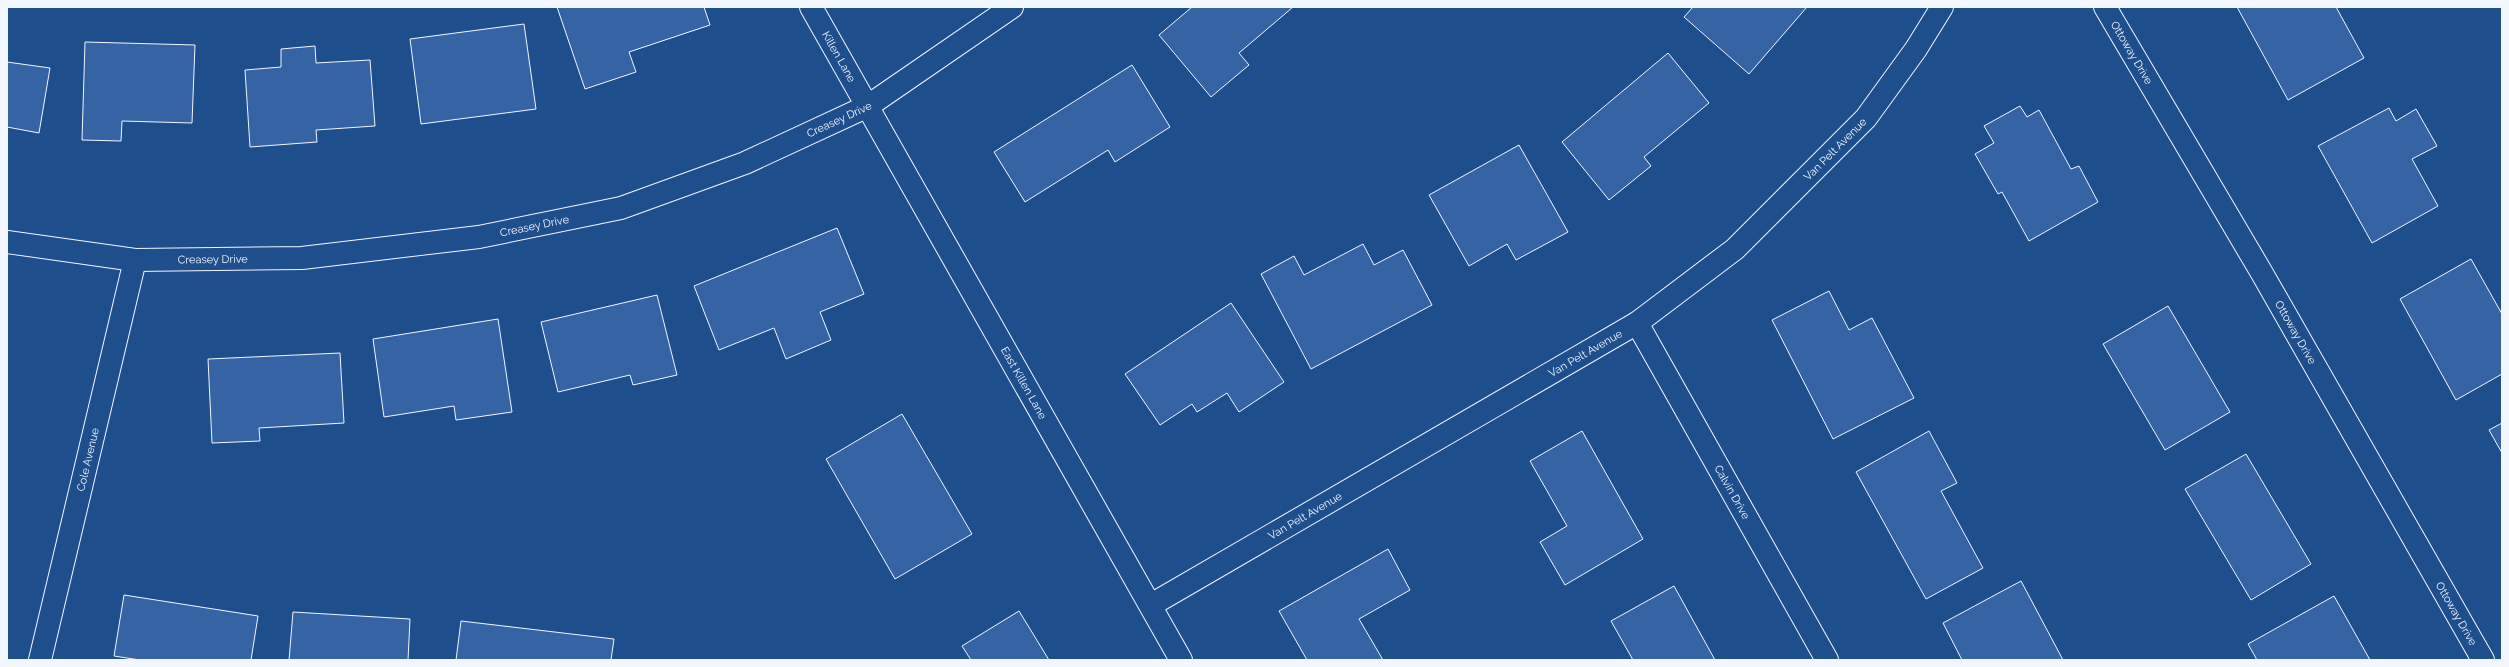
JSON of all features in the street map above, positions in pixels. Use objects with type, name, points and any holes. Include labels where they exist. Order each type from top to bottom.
[{"type":"street","name":"Killen Lane","points":[[811,7],[868,106]]},
{"type":"street","name":"Creasey Drive","points":[[7,242],[134,260],[302,258],[479,238],[613,210],[745,163],[868,106],[1012,7]]},
{"type":"street","name":"Van Pelt Avenue","points":[[1151,605],[1638,323],[1735,249],[1866,118],[1916,49],[1942,7]]},
{"type":"street","name":"Ottoway Drive","points":[[2105,7],[2267,282],[2483,660]]},
{"type":"street","name":"East Killen Lane","points":[[868,106],[1181,660]]},
{"type":"street","name":"Cole Avenue","points":[[40,660],[134,260]]},
{"type":"street","name":"Calvin Drive","points":[[1638,323],[1827,660]]},
{"type":"building","points":[[557,7],[704,7],[710,25],[629,52],[636,72],[585,89]]},
{"type":"building","points":[[1192,7],[1293,7],[1239,53],[1249,65],[1211,97],[1159,35]]},
{"type":"building","points":[[1693,7],[1807,7],[1749,74],[1684,17]]},
{"type":"building","points":[[2237,7],[2336,7],[2364,58],[2288,100]]},
{"type":"building","points":[[524,24],[536,109],[421,124],[410,39]]},
{"type":"building","points":[[85,42],[195,45],[192,123],[122,121],[121,141],[82,140]]},
{"type":"building","points":[[315,46],[316,63],[370,60],[375,126],[316,130],[317,142],[250,147],[245,70],[281,67],[281,49]]},
{"type":"building","points":[[1668,53],[1709,103],[1644,157],[1651,166],[1609,200],[1562,142]]},
{"type":"building","points":[[7,62],[50,68],[39,133],[7,127]]},
{"type":"building","points":[[1132,65],[1170,127],[1115,162],[1108,150],[1025,202],[994,152]]},
{"type":"building","points":[[2020,106],[2027,117],[2039,110],[2071,169],[2079,166],[2098,202],[2029,241],[2002,192],[1998,194],[1975,154],[1994,143],[1984,126]]},
{"type":"building","points":[[2389,108],[2396,121],[2416,109],[2437,146],[2412,159],[2438,206],[2372,243],[2318,146]]},
{"type":"building","points":[[1519,145],[1568,232],[1516,260],[1507,244],[1469,266],[1429,195]]},
{"type":"building","points":[[837,228],[864,294],[820,312],[831,340],[786,359],[774,328],[719,350],[694,286]]},
{"type":"building","points":[[1363,244],[1374,265],[1403,250],[1432,305],[1311,369],[1261,274],[1294,256],[1304,275]]},
{"type":"building","points":[[2471,259],[2502,314],[2502,374],[2456,400],[2400,299]]},
{"type":"building","points":[[1829,291],[1849,330],[1872,318],[1914,398],[1833,439],[1772,320]]},
{"type":"building","points":[[657,295],[677,375],[633,385],[630,375],[558,392],[541,322]]},
{"type":"building","points":[[1231,303],[1284,382],[1239,412],[1227,393],[1197,412],[1192,404],[1160,425],[1125,374]]},
{"type":"building","points":[[2168,306],[2230,412],[2165,450],[2103,344]]},
{"type":"building","points":[[498,319],[512,412],[456,420],[454,406],[384,417],[373,339]]},
{"type":"building","points":[[340,353],[344,423],[259,428],[260,441],[212,443],[208,359]]},
{"type":"building","points":[[902,414],[972,534],[895,579],[826,459]]},
{"type":"building","points":[[2502,423],[2502,453],[2489,430]]},
{"type":"building","points":[[1582,431],[1643,539],[1565,585],[1540,542],[1567,526],[1530,461]]},
{"type":"building","points":[[1929,431],[1957,483],[1941,491],[1983,568],[1926,599],[1856,472]]},
{"type":"building","points":[[2246,454],[2311,564],[2251,600],[2185,489]]},
{"type":"building","points":[[1388,549],[1410,590],[1359,619],[1383,660],[1307,660],[1279,611]]},
{"type":"building","points":[[2021,581],[2063,660],[1962,660],[1943,623]]},
{"type":"building","points":[[1674,586],[1715,660],[1633,660],[1611,621]]},
{"type":"building","points":[[124,595],[258,616],[251,660],[140,660],[114,656]]},
{"type":"building","points":[[2334,596],[2370,660],[2257,660],[2248,644]]},
{"type":"building","points":[[1019,611],[1049,660],[971,660],[962,646]]},
{"type":"building","points":[[293,612],[410,619],[408,660],[289,660]]},
{"type":"building","points":[[461,621],[614,639],[611,660],[456,660]]}]
